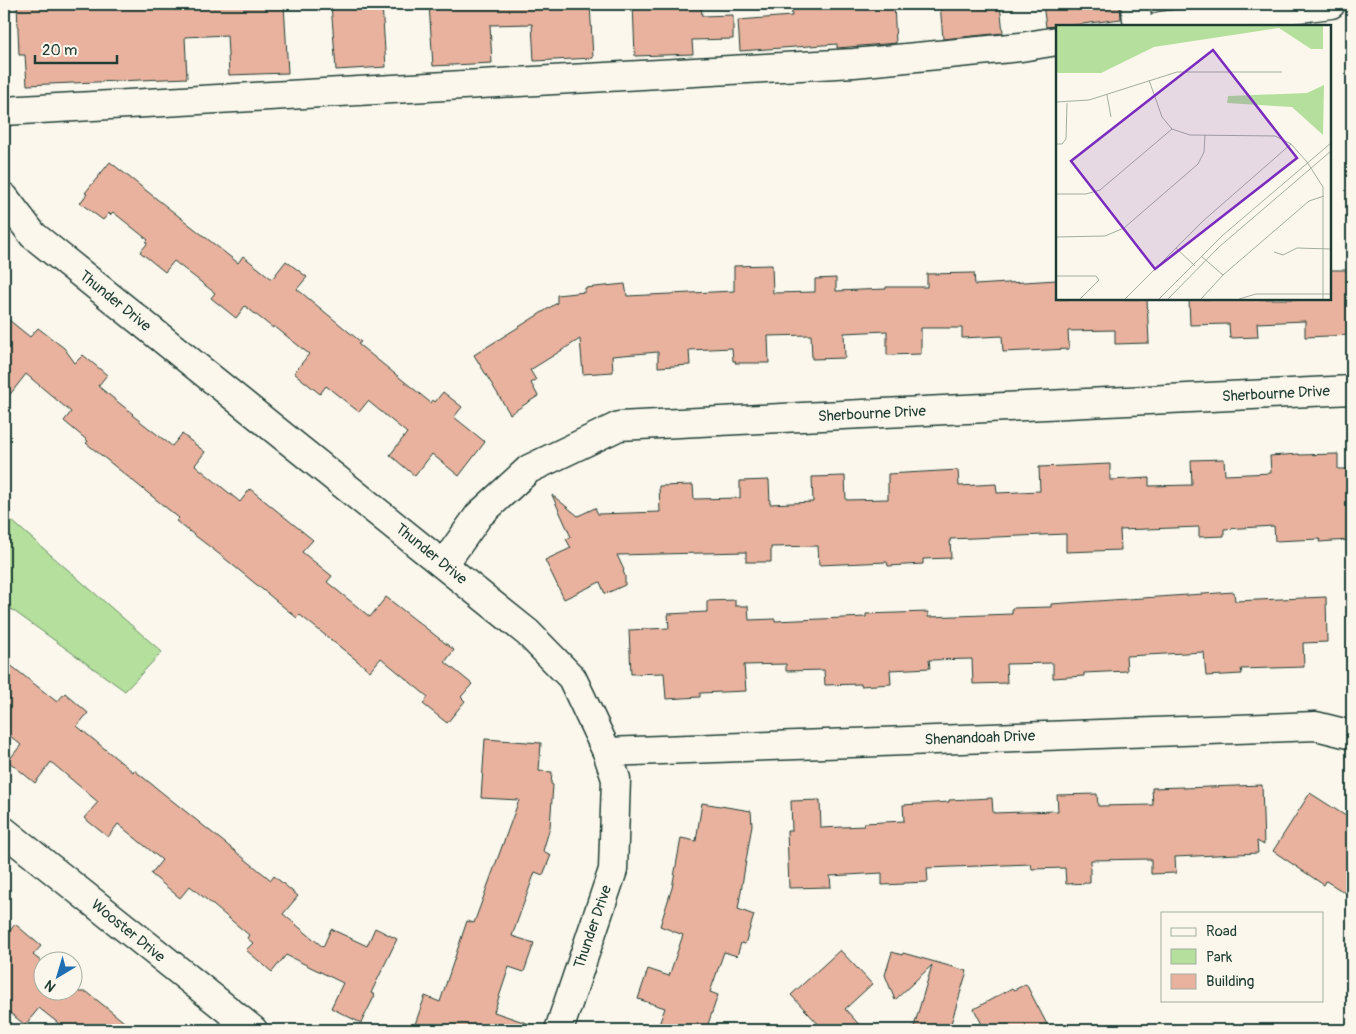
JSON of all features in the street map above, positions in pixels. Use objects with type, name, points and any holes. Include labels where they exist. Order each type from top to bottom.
[{"type":"street","points":[[1135,4],[1138,25]]},
{"type":"street","points":[[1169,25],[1331,4]]},
{"type":"street","points":[[4,111],[854,63],[1056,41]]},
{"type":"street","name":"Thunder Drive","points":[[4,196],[33,234],[528,633],[572,678],[607,752],[616,779],[613,870],[559,1030]]},
{"type":"street","name":"Sherbourne Drive","points":[[444,564],[479,515],[529,469],[619,426],[1352,390]]},
{"type":"street","name":"Shenandoah Drive","points":[[607,752],[1316,726],[1352,735]]},
{"type":"street","name":"Wooster Drive","points":[[4,831],[253,1030]]},
{"type":"green space","points":[[4,514],[162,652],[125,691],[4,604]]},
{"type":"building","points":[[17,4],[284,4],[288,73],[229,75],[227,35],[185,37],[187,78],[27,85],[25,55],[19,55]]},
{"type":"building","points":[[331,4],[382,4],[386,67],[336,70]]},
{"type":"building","points":[[429,4],[590,4],[593,58],[534,61],[532,24],[490,25],[492,63],[433,66]]},
{"type":"building","points":[[633,4],[701,4],[702,16],[733,15],[733,39],[692,40],[693,54],[635,56]]},
{"type":"building","points":[[791,4],[894,4],[896,43],[837,48],[837,44],[740,51],[738,20],[792,16]]},
{"type":"building","points":[[940,4],[1000,4],[1003,33],[943,39]]},
{"type":"building","points":[[1043,4],[1120,4],[1121,19],[1046,27]]},
{"type":"building","points":[[110,162],[238,263],[243,256],[272,279],[286,261],[307,277],[297,289],[361,342],[358,344],[431,403],[433,400],[435,402],[443,392],[462,407],[454,417],[485,442],[459,476],[432,454],[415,476],[390,455],[407,433],[368,401],[359,412],[326,386],[320,394],[294,373],[309,354],[274,326],[273,328],[245,306],[236,318],[211,298],[215,293],[174,261],[165,272],[140,252],[148,240],[113,212],[110,215],[109,213],[103,220],[80,203],[87,194],[85,193]]},
{"type":"building","points":[[772,265],[773,293],[815,292],[815,279],[836,278],[836,291],[886,289],[886,287],[927,287],[927,274],[974,273],[975,285],[1056,280],[1056,300],[1147,300],[1149,343],[1115,344],[1115,330],[1068,331],[1069,349],[1003,352],[1002,336],[962,338],[962,328],[921,328],[921,354],[887,355],[887,331],[844,333],[845,358],[812,359],[811,335],[768,336],[769,363],[735,363],[736,361],[733,361],[732,348],[689,350],[690,365],[658,367],[658,352],[612,356],[613,372],[583,374],[580,339],[530,370],[536,380],[531,383],[538,396],[510,414],[474,355],[557,303],[557,295],[585,292],[585,288],[625,284],[627,296],[734,291],[734,266]]},
{"type":"building","points":[[1331,270],[1352,270],[1352,335],[1305,337],[1305,321],[1257,323],[1258,337],[1230,338],[1229,324],[1190,325],[1189,300],[1331,300]]},
{"type":"building","points":[[4,316],[30,337],[38,328],[64,348],[75,363],[83,355],[107,375],[98,386],[132,415],[172,446],[182,434],[205,452],[195,465],[240,502],[250,489],[313,540],[302,552],[332,576],[327,582],[370,617],[386,597],[454,650],[445,662],[472,684],[461,697],[465,701],[447,723],[423,704],[428,697],[381,658],[370,671],[300,615],[297,618],[176,521],[179,518],[86,443],[88,441],[64,421],[71,412],[26,374],[4,402]]},
{"type":"building","points":[[1338,454],[1338,469],[1352,469],[1352,520],[1349,520],[1349,540],[1319,542],[1320,539],[1275,541],[1274,526],[1224,529],[1224,536],[1199,537],[1199,527],[1120,530],[1121,550],[1066,552],[1066,534],[950,539],[951,558],[923,559],[923,564],[888,566],[887,562],[819,565],[818,546],[771,547],[771,562],[746,562],[746,552],[617,555],[624,570],[625,585],[605,594],[600,582],[564,599],[545,560],[571,548],[566,539],[571,537],[552,495],[578,516],[595,508],[598,514],[660,512],[659,486],[693,485],[694,499],[740,498],[740,481],[769,480],[770,504],[813,502],[812,477],[845,476],[846,500],[888,499],[888,474],[958,470],[959,486],[996,484],[997,493],[1040,491],[1039,467],[1110,464],[1110,480],[1149,478],[1149,486],[1192,485],[1191,460],[1224,459],[1225,475],[1271,473],[1270,456]]},
{"type":"building","points":[[1234,592],[1235,601],[1326,597],[1327,642],[1303,643],[1304,667],[1241,669],[1242,674],[1206,676],[1204,652],[1126,656],[1127,671],[1084,673],[1084,676],[1053,678],[1053,663],[1006,664],[1007,683],[973,684],[972,659],[929,660],[930,668],[890,670],[891,684],[861,686],[861,684],[825,685],[824,670],[786,671],[786,664],[744,665],[746,691],[700,693],[700,697],[666,699],[664,673],[631,674],[629,630],[669,628],[668,614],[707,612],[707,601],[735,600],[735,606],[748,606],[749,620],[775,619],[775,621],[866,617],[866,614],[928,612],[928,617],[1012,614],[1012,608],[1051,607],[1051,604]]},
{"type":"building","points":[[4,660],[57,702],[65,693],[88,713],[77,726],[271,880],[274,876],[298,896],[283,914],[323,947],[331,929],[367,946],[375,928],[397,939],[371,993],[375,995],[361,1023],[331,1008],[343,983],[286,955],[272,972],[246,950],[253,943],[247,938],[249,935],[190,886],[180,898],[151,874],[162,860],[118,824],[108,837],[84,818],[98,802],[51,762],[35,783],[8,761],[21,745],[4,731]]},
{"type":"building","points":[[485,739],[541,743],[539,771],[552,772],[550,827],[543,851],[551,855],[543,875],[535,872],[512,936],[534,943],[524,972],[509,967],[494,1012],[538,1027],[537,1030],[413,1030],[425,996],[440,1002],[467,921],[474,923],[519,800],[481,798]]},
{"type":"building","points":[[1262,785],[1264,845],[1257,841],[1258,853],[1175,857],[1176,873],[1151,874],[1151,859],[1091,860],[1090,883],[1066,884],[1065,868],[1032,869],[1031,864],[927,868],[928,882],[904,884],[882,885],[882,873],[830,876],[831,887],[789,888],[787,831],[792,831],[791,801],[820,800],[821,828],[864,826],[864,823],[904,821],[903,805],[949,802],[949,800],[992,798],[993,813],[1058,811],[1057,795],[1097,794],[1098,806],[1153,805],[1152,788]]},
{"type":"building","points":[[1310,793],[1352,820],[1352,897],[1326,881],[1324,885],[1273,851]]},
{"type":"building","points":[[702,803],[751,811],[752,825],[738,909],[754,915],[745,944],[741,943],[737,956],[724,952],[710,992],[718,995],[706,1030],[657,1030],[665,1008],[638,999],[648,969],[669,976],[683,935],[660,926],[672,888],[681,838],[696,841]]},
{"type":"building","points":[[15,924],[41,946],[36,952],[32,952],[32,1002],[82,1002],[82,992],[87,992],[134,1030],[67,1030],[39,1008],[25,1025],[4,1008],[4,939]]},
{"type":"building","points":[[840,950],[872,984],[845,1009],[864,1030],[824,1030],[791,995]]},
{"type":"building","points":[[892,952],[902,955],[903,953],[967,971],[949,1030],[913,1030],[932,965],[895,1000],[885,975]]},
{"type":"building","points":[[1026,984],[1050,1030],[985,1030],[974,1009],[1012,988],[1014,990]]}]
